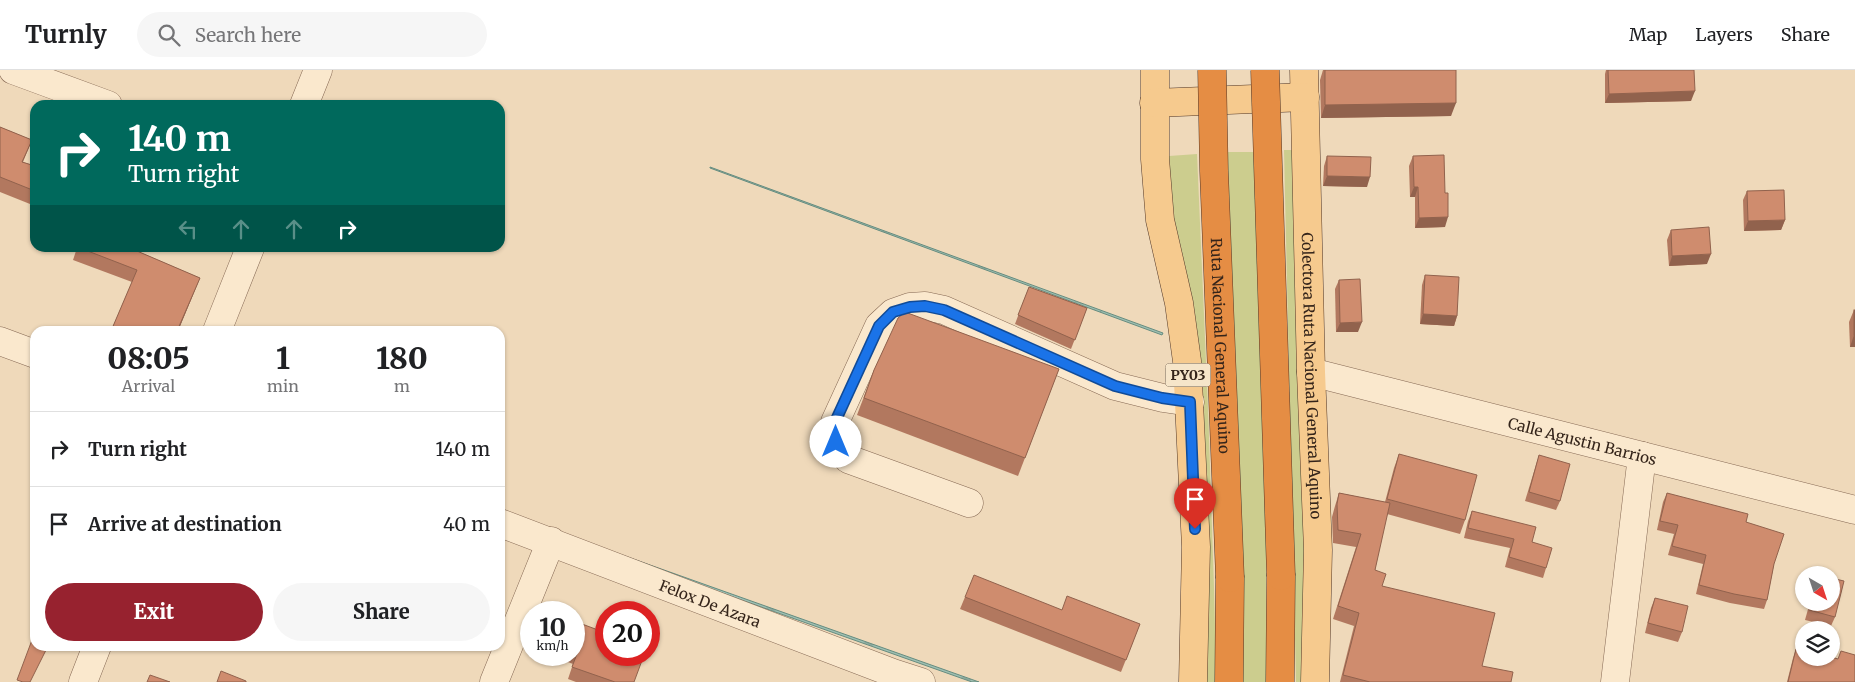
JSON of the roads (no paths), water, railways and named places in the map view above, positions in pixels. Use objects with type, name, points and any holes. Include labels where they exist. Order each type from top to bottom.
[{"type":"highway","name":"Ruta Nacional General Aquino","points":[[1212,70],[1230,578],[1229,682]]},
{"type":"highway","points":[[1265,70],[1281,576],[1280,682]]},
{"type":"main road","name":"PY03","points":[[1155,70],[1155,159],[1160,220],[1179,303],[1187,361],[1190,402],[1196,547],[1193,682]]},
{"type":"main road","name":"Colectora Ruta Nacional General Aquino","points":[[1304,70],[1311,372],[1318,550],[1314,682]]},
{"type":"main road","points":[[1154,103],[1304,97]]},
{"type":"street","points":[[14,70],[95,100]]},
{"type":"street","points":[[306,100],[318,70]]},
{"type":"street","points":[[219,326],[248,252]]},
{"type":"street","points":[[969,504],[848,460],[836,442],[835,422],[849,389],[879,326],[893,312],[910,307],[925,306],[944,310],[1115,386],[1162,398],[1190,402]]},
{"type":"street","points":[[0,341],[30,352]]},
{"type":"street","name":"Calle Agustin Barrios","points":[[1311,372],[1855,510]]},
{"type":"street","points":[[1615,682],[1642,456]]},
{"type":"street","name":"Felox De Azara","points":[[505,525],[551,541],[891,677],[921,682]]},
{"type":"street","points":[[494,682],[551,541]]},
{"type":"street","points":[[83,682],[95,651]]},
{"type":"water","points":[[710,167],[1163,333],[1162,335]]},
{"type":"water","points":[[560,533],[979,682],[972,682],[559,535]]}]
